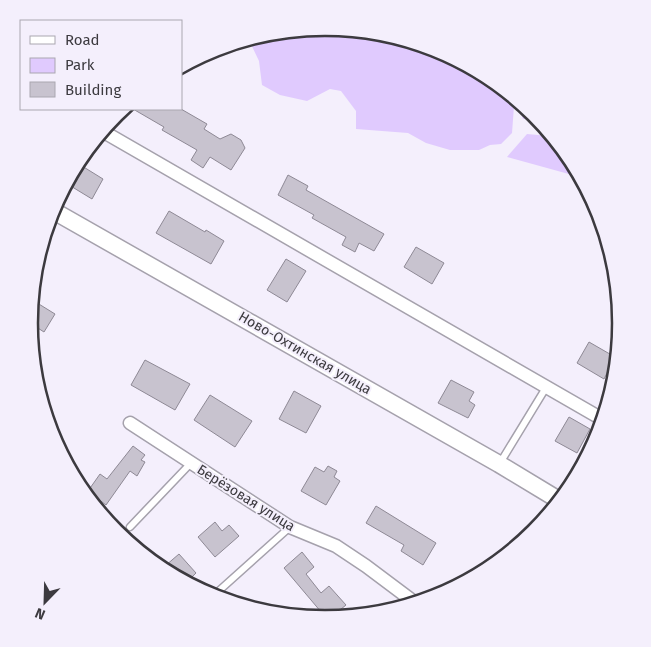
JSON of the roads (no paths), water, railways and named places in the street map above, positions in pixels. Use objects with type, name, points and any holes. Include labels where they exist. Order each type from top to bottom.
[{"type":"street","points":[[109,135],[598,416]]},
{"type":"street","name":"Ново-Охтинская улица","points":[[60,214],[500,464],[554,497]]},
{"type":"street","name":"Берёзовая улица","points":[[130,423],[290,527],[336,546],[409,598]]},
{"type":"lane","points":[[500,464],[547,386]]},
{"type":"lane","points":[[130,527],[191,463]]},
{"type":"lane","points":[[219,590],[290,527]]}]
